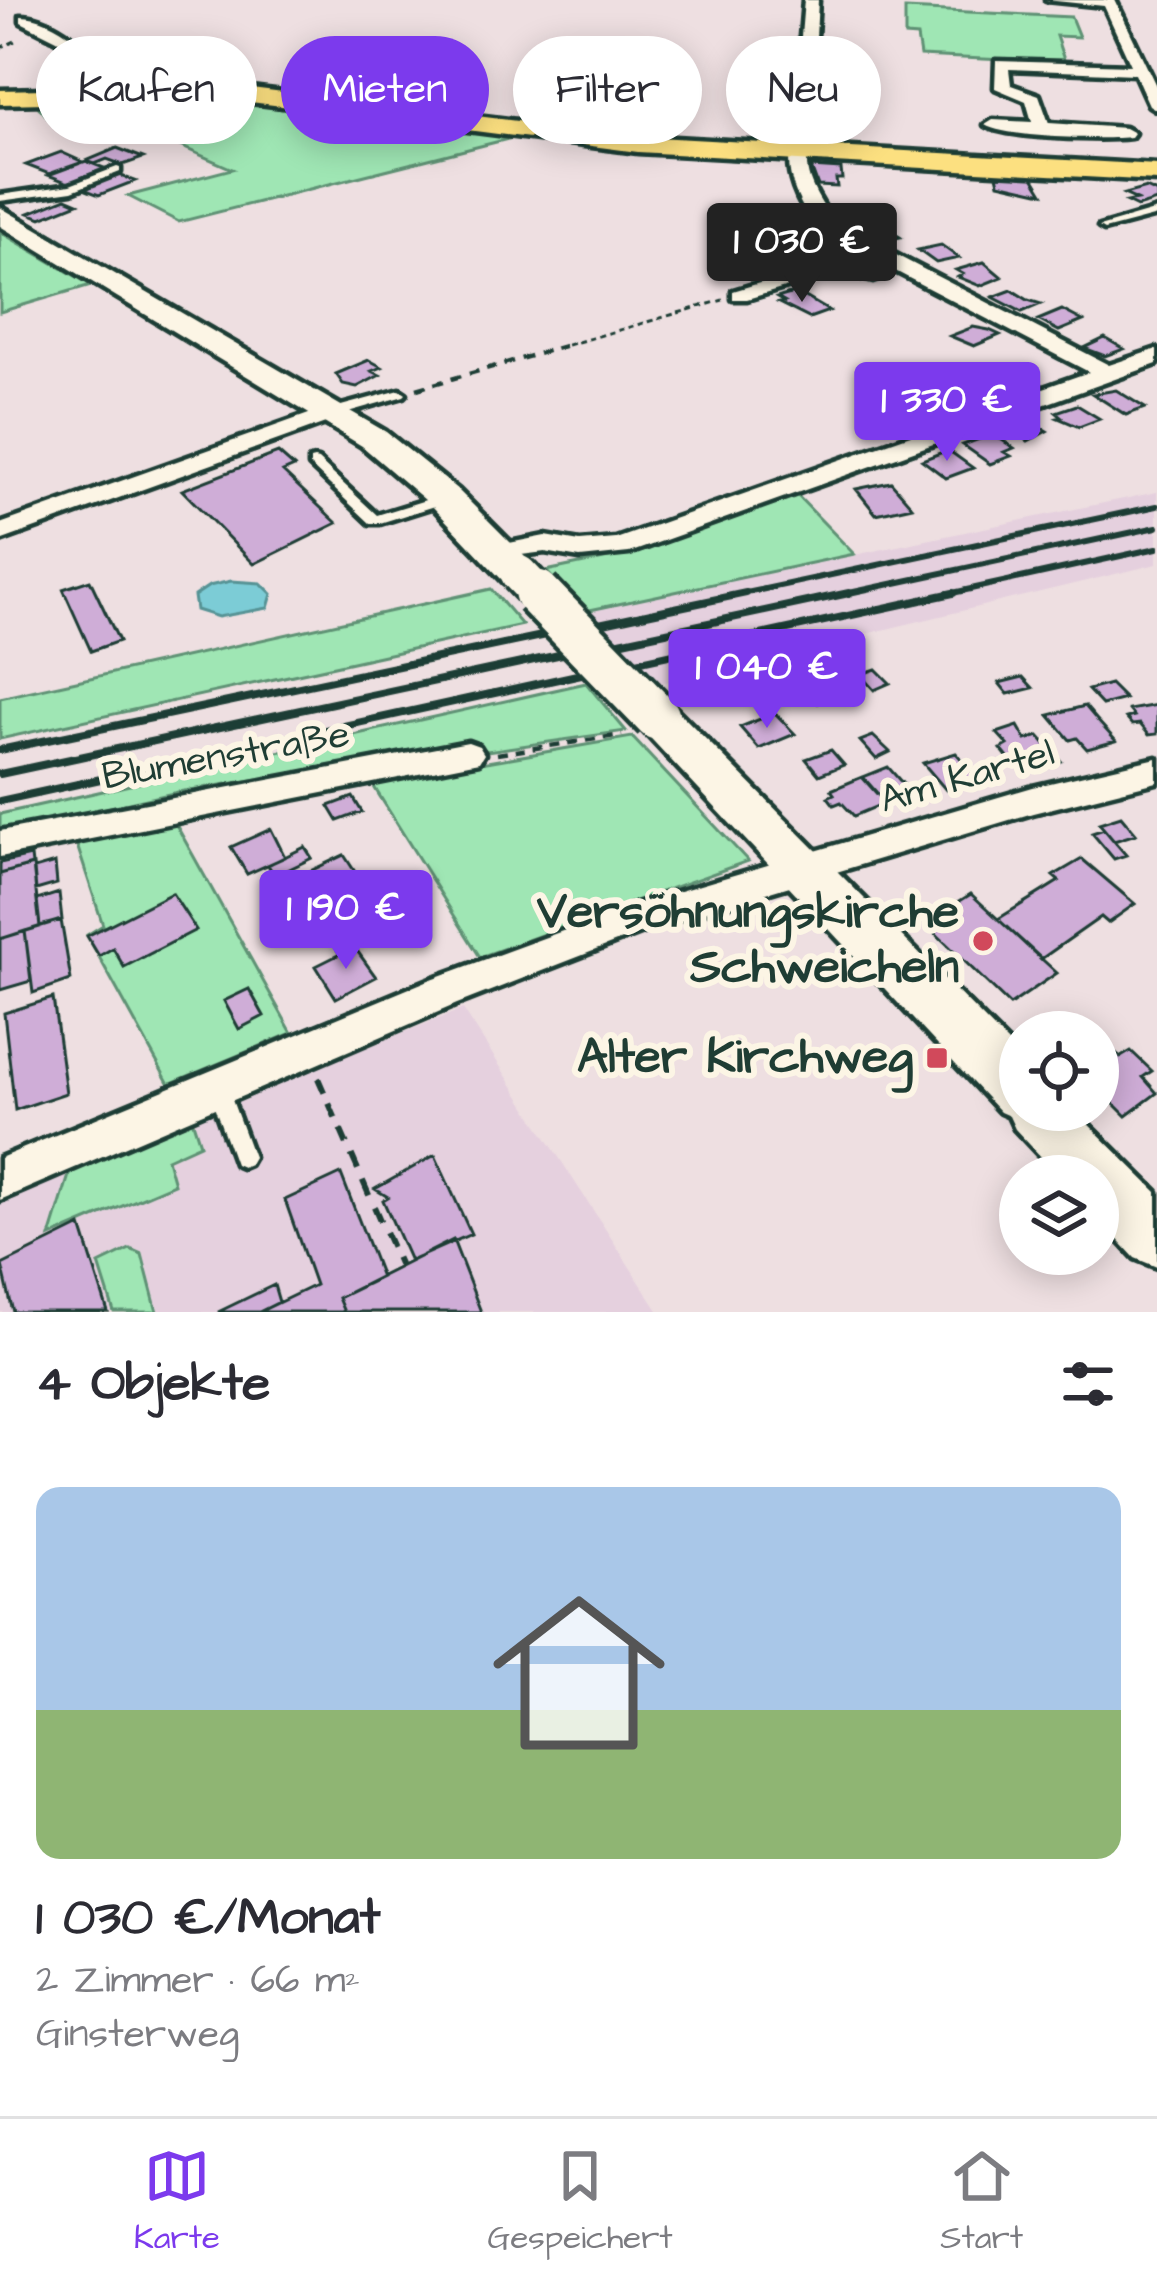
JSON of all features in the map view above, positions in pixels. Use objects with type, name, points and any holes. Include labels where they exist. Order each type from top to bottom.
[{"type":"main road","points":[[0,97],[36,95]]},
{"type":"main road","points":[[257,95],[582,138],[1157,173]]},
{"type":"street","points":[[811,0],[797,154],[800,180],[826,227],[1108,373]]},
{"type":"street","points":[[1052,0],[1108,1],[1157,105]]},
{"type":"street","points":[[25,28],[39,36]]},
{"type":"street","points":[[1042,129],[1033,98],[1004,88],[1001,64],[1140,70]]},
{"type":"street","points":[[993,125],[1125,133]]},
{"type":"street","points":[[0,215],[334,412],[410,466],[509,563],[648,724],[801,869],[999,1072]]},
{"type":"street","points":[[740,295],[877,254]]},
{"type":"street","points":[[509,563],[545,544],[580,550],[619,547],[1157,356]]},
{"type":"street","points":[[0,533],[334,412]]},
{"type":"street","name":"Blumenstraße","points":[[0,844],[121,817],[468,754]]},
{"type":"street","name":"Am Kartel","points":[[801,869],[1033,800],[1157,770]]},
{"type":"street","points":[[0,1179],[217,1086],[652,913],[801,869]]},
{"type":"street","points":[[1055,1131],[1157,1236]]},
{"type":"lane","points":[[0,198],[72,188],[118,170]]},
{"type":"lane","points":[[1104,227],[1157,213]]},
{"type":"lane","points":[[334,412],[400,394]]},
{"type":"lane","points":[[314,464],[375,520],[445,499]]},
{"type":"lane","points":[[217,1086],[242,1157]]},
{"type":"path","points":[[0,48],[25,28]]},
{"type":"path","points":[[400,394],[740,295]]},
{"type":"path","points":[[468,754],[648,724]]},
{"type":"path","points":[[307,1050],[400,1266]]},
{"type":"shaded area","points":[[1157,492],[1157,564],[657,684],[585,611]]},
{"type":"shaded area","points":[[463,1009],[659,1312],[0,1312],[0,1204],[265,1087]]},
{"type":"green space","points":[[905,9],[1071,17],[1079,37],[1056,36],[1065,63],[920,56],[917,37],[905,36]]},
{"type":"green space","points":[[257,104],[281,107],[281,144],[488,144],[179,222],[128,196],[232,169],[175,144],[257,144]]},
{"type":"green space","points":[[489,134],[513,138],[489,144]]},
{"type":"green space","points":[[0,232],[91,285],[0,312]]},
{"type":"green space","points":[[792,490],[854,554],[585,611],[546,571],[647,550]]},
{"type":"green space","points":[[491,589],[522,625],[0,739],[0,698]]},
{"type":"green space","points":[[586,683],[626,731],[487,751],[476,744],[178,792],[0,832],[0,814]]},
{"type":"green space","points":[[632,737],[748,861],[480,957],[371,782]]},
{"type":"green space","points":[[174,821],[292,1033],[169,1084],[87,935],[103,925],[76,842]]},
{"type":"green space","points":[[192,1119],[200,1144],[167,1159],[174,1184],[50,1237],[70,1172]]},
{"type":"green space","points":[[130,1249],[142,1254],[157,1312],[114,1312],[99,1264]]},
{"type":"water","points":[[231,581],[261,583],[272,594],[268,608],[218,617],[196,610],[194,596],[209,586]]},
{"type":"building","points":[[117,148],[143,158],[123,165],[107,159],[95,164],[86,161]]},
{"type":"building","points":[[61,152],[83,162],[49,174],[26,165]]},
{"type":"building","points":[[86,161],[109,170],[71,184],[48,175]]},
{"type":"building","points":[[811,167],[841,169],[842,179],[836,179],[837,187],[818,186]]},
{"type":"building","points":[[116,174],[135,181],[99,195],[81,188]]},
{"type":"building","points":[[997,175],[1032,175],[1043,193],[999,183]]},
{"type":"building","points":[[1146,188],[1157,193],[1157,201],[1137,207],[1127,202],[1137,200],[1124,194]]},
{"type":"building","points":[[66,198],[78,203],[41,218],[29,213]]},
{"type":"building","points":[[882,225],[900,237],[879,242],[861,229]]},
{"type":"building","points":[[941,245],[959,258],[936,263],[918,250]]},
{"type":"building","points":[[984,262],[1002,277],[980,286],[958,277],[963,274],[956,270]]},
{"type":"building","points":[[864,269],[891,278],[873,284],[847,277]]},
{"type":"building","points":[[1012,290],[1041,304],[1022,312],[993,297]]},
{"type":"building","points":[[797,292],[829,311],[809,318],[779,303],[784,302],[777,298]]},
{"type":"building","points":[[1062,310],[1083,321],[1059,331],[1038,320]]},
{"type":"building","points":[[973,327],[1000,335],[974,346],[950,336]]},
{"type":"building","points":[[1105,338],[1124,349],[1105,356],[1084,348]]},
{"type":"building","points":[[369,360],[382,367],[372,371],[380,375],[357,387],[343,384],[336,374]]},
{"type":"building","points":[[1000,368],[1019,381],[1000,387],[977,376]]},
{"type":"building","points":[[952,383],[960,388],[952,391],[964,399],[941,407],[921,394]]},
{"type":"building","points":[[1116,390],[1145,408],[1126,415],[1093,394]]},
{"type":"building","points":[[1077,405],[1100,419],[1079,427],[1058,418],[1062,417],[1056,412]]},
{"type":"building","points":[[1030,421],[1047,431],[1028,441],[1009,428]]},
{"type":"building","points":[[993,434],[1014,448],[1004,452],[1011,456],[990,464],[963,445]]},
{"type":"building","points":[[948,450],[973,468],[946,478],[922,460]]},
{"type":"building","points":[[278,453],[294,467],[283,472],[337,523],[254,564],[182,490]]},
{"type":"building","points":[[891,482],[912,506],[876,514],[856,489]]},
{"type":"building","points":[[90,580],[119,641],[91,651],[63,589]]},
{"type":"building","points":[[829,666],[845,682],[829,688],[813,671]]},
{"type":"building","points":[[876,669],[890,683],[874,690],[865,680],[856,684],[850,678]]},
{"type":"building","points":[[1023,677],[1033,688],[1008,694],[999,683]]},
{"type":"building","points":[[818,681],[834,697],[818,703],[802,687]]},
{"type":"building","points":[[1110,684],[1125,699],[1102,705],[1088,690]]},
{"type":"building","points":[[1157,705],[1157,734],[1149,735],[1126,718],[1134,716],[1129,710]]},
{"type":"building","points":[[1085,706],[1116,741],[1087,749],[1077,738],[1070,740],[1049,715]]},
{"type":"building","points":[[775,713],[795,734],[759,749],[740,727]]},
{"type":"building","points":[[1018,726],[1026,740],[1039,736],[1061,761],[1028,771],[1019,760],[1012,763],[1001,749],[1008,745],[997,733]]},
{"type":"building","points":[[873,736],[890,752],[876,759],[860,741]]},
{"type":"building","points":[[831,750],[844,765],[819,775],[806,759]]},
{"type":"building","points":[[956,753],[979,779],[946,790],[923,763]]},
{"type":"building","points":[[888,767],[910,792],[885,802],[863,777]]},
{"type":"building","points":[[862,777],[885,803],[854,816],[841,802],[834,805],[828,797],[834,794],[831,790]]},
{"type":"building","points":[[353,797],[362,812],[338,821],[329,806]]},
{"type":"building","points":[[1121,816],[1136,834],[1114,841],[1099,823]]},
{"type":"building","points":[[271,829],[285,857],[247,874],[231,847]]},
{"type":"building","points":[[1104,829],[1126,855],[1114,859],[1092,833]]},
{"type":"building","points":[[305,847],[312,858],[275,876],[268,865]]},
{"type":"building","points":[[344,855],[359,878],[353,873],[338,880],[354,905],[307,928],[281,885]]},
{"type":"building","points":[[31,856],[32,865],[0,874],[0,863]]},
{"type":"building","points":[[1082,859],[1135,904],[1108,923],[1101,917],[1041,959],[998,919],[1059,881],[1053,876]]},
{"type":"building","points":[[55,863],[57,884],[36,890],[34,869]]},
{"type":"building","points":[[33,865],[40,927],[0,939],[0,874]]},
{"type":"building","points":[[59,893],[62,920],[40,926],[37,900]]},
{"type":"building","points":[[172,893],[196,930],[124,967],[113,948],[99,956],[87,936]]},
{"type":"building","name":"Versöhnungskirche Schweicheln","points":[[971,894],[1057,973],[1010,1005],[925,923]]},
{"type":"building","points":[[61,920],[71,980],[33,993],[25,931]]},
{"type":"building","points":[[352,921],[365,941],[340,954],[327,933]]},
{"type":"building","points":[[25,931],[31,981],[0,990],[0,939]]},
{"type":"building","points":[[358,945],[355,948],[376,977],[336,998],[316,966]]},
{"type":"building","points":[[249,989],[264,1016],[239,1029],[224,1001]]},
{"type":"building","points":[[53,998],[66,1093],[15,1110],[4,1013]]},
{"type":"building","points":[[1131,1051],[1152,1071],[1143,1077],[1157,1093],[1126,1116],[1119,1109],[1119,1056]]},
{"type":"building","points":[[435,1155],[471,1234],[410,1261],[383,1200],[388,1197],[375,1189]]},
{"type":"building","points":[[341,1174],[381,1277],[338,1298],[344,1312],[259,1312],[315,1285],[285,1200]]},
{"type":"building","points":[[81,1226],[108,1312],[13,1312],[2,1265]]},
{"type":"building","points":[[453,1240],[481,1312],[344,1312],[338,1298]]},
{"type":"building","points":[[274,1285],[279,1302],[259,1312],[218,1312]]},
{"type":"railway","points":[[732,596],[1157,506]]},
{"type":"railway","points":[[849,593],[1157,527]]},
{"type":"railway","points":[[939,596],[1157,548]]},
{"type":"railway","points":[[0,750],[746,593]]},
{"type":"railway","points":[[0,774],[849,593]]},
{"type":"railway","points":[[835,596],[849,593]]},
{"type":"railway","points":[[0,801],[953,593]]},
{"type":"place","name":"Versöhnungskirche Schweicheln","points":[[983,941]]},
{"type":"place","name":"Alter Kirchweg","points":[[937,1058]]}]
